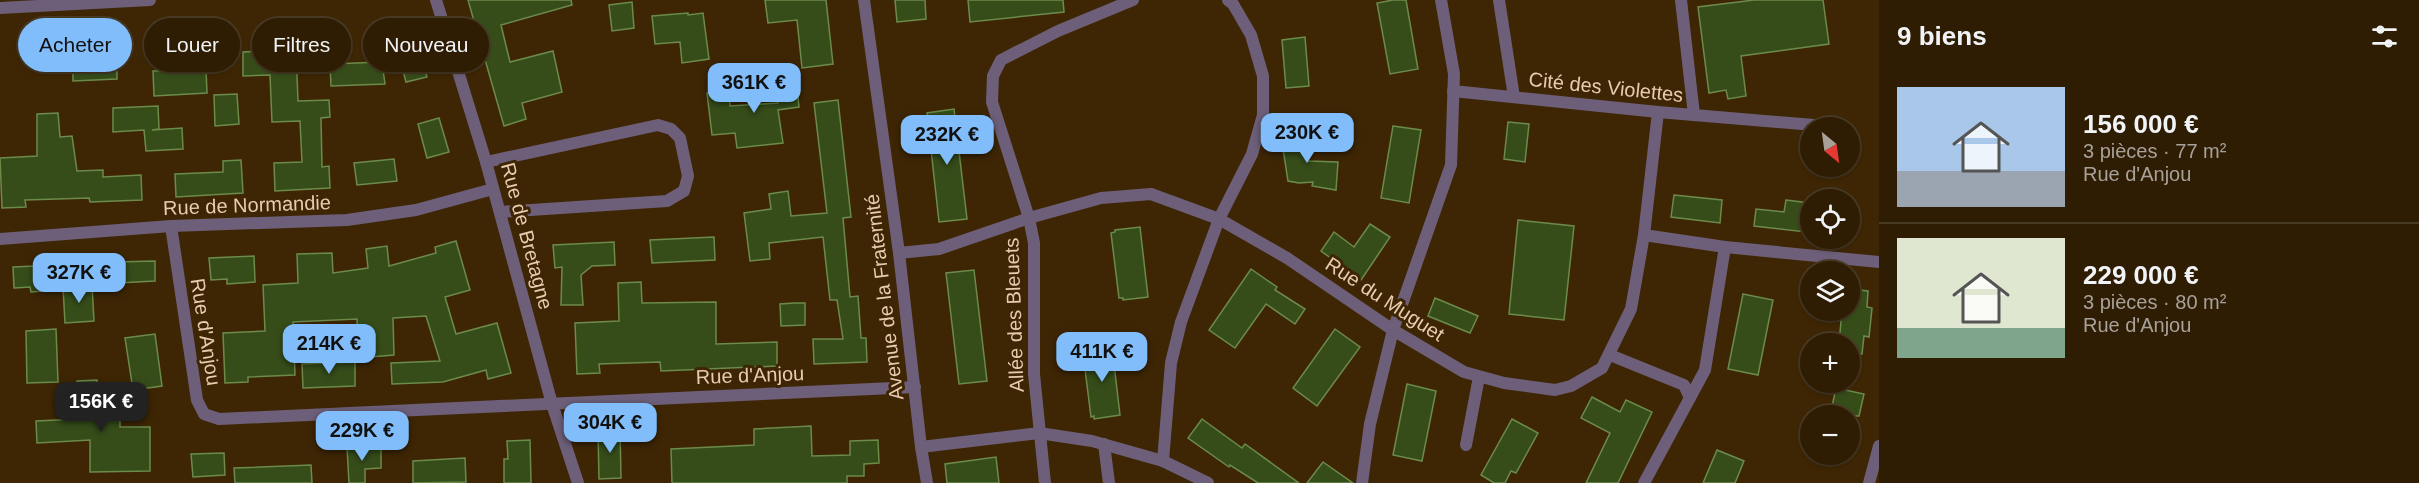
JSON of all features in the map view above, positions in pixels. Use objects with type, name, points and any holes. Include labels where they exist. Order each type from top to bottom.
[{"type":"street","points":[[0,8],[150,0]]},
{"type":"street","name":"Rue de Bretagne","points":[[436,0],[494,189],[552,404],[578,483]]},
{"type":"street","name":"Avenue de la Fraternité","points":[[864,0],[899,253],[927,483]]},
{"type":"street","name":"Allée des Bleuets","points":[[1045,483],[1034,374],[1034,243],[1029,218],[992,102],[993,76],[1001,60],[1058,31],[1133,0]]},
{"type":"street","points":[[1362,483],[1370,424],[1393,330],[1451,165],[1454,74],[1441,0]]},
{"type":"street","name":"Cité des Violettes","points":[[1498,0],[1514,97]]},
{"type":"street","name":"Cité des Violettes","points":[[1681,0],[1695,115]]},
{"type":"street","points":[[1163,461],[1171,363],[1178,332],[1219,219],[1252,154],[1263,115],[1263,76],[1251,35],[1232,1]]},
{"type":"street","name":"Cité des Violettes","points":[[1454,91],[1800,124]]},
{"type":"street","name":"Rue du Muguet","points":[[899,253],[939,249],[1029,218],[1101,198],[1152,195],[1219,219],[1287,258],[1393,330],[1464,372],[1504,383],[1555,390],[1571,386],[1602,368],[1631,309],[1644,235],[1658,112]]},
{"type":"street","points":[[486,162],[658,125],[671,129],[680,138],[688,176],[684,190],[667,201],[500,212]]},
{"type":"street","name":"Rue de Normandie","points":[[0,239],[171,226],[347,220],[416,210],[494,189]]},
{"type":"street","name":"Rue d'Anjou","points":[[171,226],[197,400],[204,414],[219,418],[915,387]]},
{"type":"street","points":[[1644,235],[1725,247],[1879,262]]},
{"type":"street","points":[[1644,483],[1705,370],[1725,247]]},
{"type":"street","points":[[1610,355],[1684,385],[1690,398]]},
{"type":"street","points":[[1466,445],[1479,377]]},
{"type":"street","points":[[921,447],[1039,433],[1104,444],[1163,461],[1208,483]]},
{"type":"street","points":[[1104,444],[1109,483]]},
{"type":"street","points":[[1869,483],[1879,446]]},
{"type":"building","points":[[468,0],[571,0],[572,5],[501,25],[510,62],[553,51],[562,92],[522,103],[526,119],[504,126],[489,72],[489,18],[473,18]]},
{"type":"building","points":[[765,0],[826,0],[833,64],[802,68],[797,20],[768,23]]},
{"type":"building","points":[[895,0],[925,0],[926,19],[897,22]]},
{"type":"building","points":[[968,0],[1063,0],[1064,12],[970,22]]},
{"type":"building","points":[[1406,0],[1418,69],[1390,74],[1377,3]]},
{"type":"building","points":[[1754,0],[1823,0],[1829,44],[1741,56],[1746,96],[1728,99],[1726,90],[1709,93],[1698,7]]},
{"type":"building","points":[[632,2],[634,28],[612,31],[609,5]]},
{"type":"building","points":[[688,13],[688,15],[703,13],[709,59],[682,63],[680,42],[655,44],[652,16]]},
{"type":"building","points":[[1305,37],[1309,86],[1286,88],[1282,40]]},
{"type":"building","points":[[252,51],[252,72],[297,72],[298,101],[329,100],[330,117],[321,118],[322,167],[329,166],[330,188],[275,191],[274,163],[302,162],[300,121],[272,122],[270,75],[243,76],[243,52]]},
{"type":"building","points":[[351,63],[363,63],[363,72],[383,72],[385,84],[331,86],[330,72],[351,72]]},
{"type":"building","points":[[795,68],[799,107],[778,110],[783,143],[737,148],[735,133],[712,135],[707,93],[729,91],[730,106],[778,103],[774,70]]},
{"type":"building","points":[[73,72],[117,72],[117,79],[73,81]]},
{"type":"building","points":[[153,72],[206,72],[207,93],[154,96]]},
{"type":"building","points":[[403,72],[426,72],[427,77],[406,82]]},
{"type":"building","points":[[237,94],[239,124],[215,126],[214,95]]},
{"type":"building","points":[[838,100],[851,217],[843,218],[850,297],[858,296],[861,338],[866,338],[867,362],[814,364],[813,339],[843,339],[837,300],[830,300],[823,237],[769,243],[770,259],[750,261],[744,213],[771,209],[769,194],[788,191],[791,216],[827,213],[814,103]]},
{"type":"building","points":[[158,106],[159,129],[152,130],[182,128],[183,149],[146,151],[144,130],[113,132],[113,108]]},
{"type":"building","points":[[954,109],[967,219],[939,222],[927,113]]},
{"type":"building","points":[[58,113],[60,137],[72,136],[77,171],[103,170],[103,177],[141,175],[142,200],[90,202],[89,198],[25,200],[26,207],[2,208],[0,158],[37,156],[37,114]]},
{"type":"building","points":[[439,118],[449,152],[427,158],[418,124]]},
{"type":"building","points":[[1508,122],[1529,124],[1525,162],[1504,159]]},
{"type":"building","points":[[1393,126],[1421,130],[1409,203],[1381,198]]},
{"type":"building","points":[[1305,133],[1309,161],[1338,162],[1336,190],[1312,186],[1313,182],[1288,181],[1281,136]]},
{"type":"building","points":[[394,159],[397,181],[357,185],[354,163]]},
{"type":"building","points":[[241,160],[243,193],[176,197],[175,174],[223,172],[223,161]]},
{"type":"building","points":[[1674,195],[1722,200],[1720,223],[1671,217]]},
{"type":"building","points":[[1786,200],[1800,202],[1800,231],[1754,226],[1756,209],[1784,212]]},
{"type":"building","points":[[1518,220],[1574,226],[1564,320],[1509,314]]},
{"type":"building","points":[[1370,224],[1390,237],[1361,280],[1321,251],[1334,232],[1354,247]]},
{"type":"building","points":[[1140,227],[1148,297],[1123,300],[1119,298],[1111,233],[1115,230]]},
{"type":"building","points":[[714,237],[715,260],[652,263],[650,240]]},
{"type":"building","points":[[456,241],[470,290],[445,297],[456,334],[497,323],[511,373],[488,379],[486,370],[443,382],[392,384],[391,363],[440,361],[426,316],[393,318],[394,355],[358,358],[357,319],[293,322],[295,375],[248,377],[248,382],[225,383],[223,333],[265,331],[263,285],[298,283],[297,254],[332,253],[333,273],[368,268],[366,249],[387,246],[389,266],[436,253],[435,247]]},
{"type":"building","points":[[614,242],[615,265],[592,266],[581,275],[583,305],[561,305],[562,267],[555,268],[553,245]]},
{"type":"building","points":[[254,256],[255,282],[227,284],[227,279],[211,280],[209,258]]},
{"type":"building","points":[[155,261],[155,281],[118,283],[115,262]]},
{"type":"building","points":[[57,265],[58,290],[31,292],[30,287],[14,288],[13,267]]},
{"type":"building","points":[[1251,269],[1277,287],[1275,290],[1305,309],[1295,324],[1266,304],[1235,348],[1209,330]]},
{"type":"building","points":[[974,270],[987,381],[959,384],[946,273]]},
{"type":"building","points":[[641,282],[642,303],[716,302],[716,344],[777,342],[777,366],[661,371],[660,362],[599,364],[600,373],[577,374],[575,323],[619,321],[618,283]]},
{"type":"building","points":[[92,285],[94,321],[65,323],[63,287]]},
{"type":"building","points":[[1860,290],[1868,291],[1867,307],[1872,308],[1869,337],[1864,336],[1862,354],[1860,354],[1860,333],[1840,333],[1841,321],[1860,321]]},
{"type":"building","points":[[1743,294],[1773,300],[1758,375],[1728,369]]},
{"type":"building","points":[[1435,298],[1478,316],[1470,333],[1428,316]]},
{"type":"building","points":[[805,303],[805,325],[781,326],[780,304]]},
{"type":"building","points":[[56,329],[58,382],[27,383],[26,331]]},
{"type":"building","points":[[1335,329],[1360,347],[1317,406],[1293,388]]},
{"type":"building","points":[[155,334],[162,386],[133,390],[125,338]]},
{"type":"building","points":[[1112,347],[1120,415],[1094,419],[1094,416],[1091,417],[1083,353],[1086,350]]},
{"type":"building","points":[[355,362],[355,386],[303,388],[302,364]]},
{"type":"building","points":[[97,380],[98,397],[120,396],[120,427],[150,427],[150,471],[90,472],[90,440],[37,443],[36,421],[79,419],[77,381]]},
{"type":"building","points":[[1407,384],[1436,391],[1422,461],[1393,455]]},
{"type":"building","points":[[1835,393],[1864,394],[1860,412],[1860,405],[1832,405]]},
{"type":"building","points":[[1592,397],[1620,412],[1626,400],[1652,412],[1618,483],[1586,483],[1610,433],[1581,418]]},
{"type":"building","points":[[1202,419],[1242,448],[1245,444],[1299,483],[1258,483],[1230,465],[1229,467],[1188,438]]},
{"type":"building","points":[[1512,419],[1538,433],[1516,473],[1511,471],[1505,483],[1494,483],[1481,475]]},
{"type":"building","points":[[811,426],[812,456],[850,455],[850,441],[878,440],[879,463],[864,464],[864,476],[847,476],[847,483],[672,483],[671,449],[754,445],[754,429]]},
{"type":"building","points":[[620,430],[621,478],[599,479],[598,431]]},
{"type":"building","points":[[530,440],[531,483],[504,483],[504,459],[508,459],[507,441]]},
{"type":"building","points":[[347,447],[381,447],[381,468],[365,469],[365,483],[349,483]]},
{"type":"building","points":[[1717,450],[1744,461],[1735,483],[1703,483]]},
{"type":"building","points":[[224,453],[225,475],[193,477],[191,454]]},
{"type":"building","points":[[996,457],[999,483],[947,483],[945,464]]},
{"type":"building","points":[[465,458],[466,482],[413,483],[413,461]]},
{"type":"building","points":[[1323,462],[1353,483],[1307,483]]},
{"type":"building","points":[[311,465],[312,483],[235,483],[234,468]]}]
